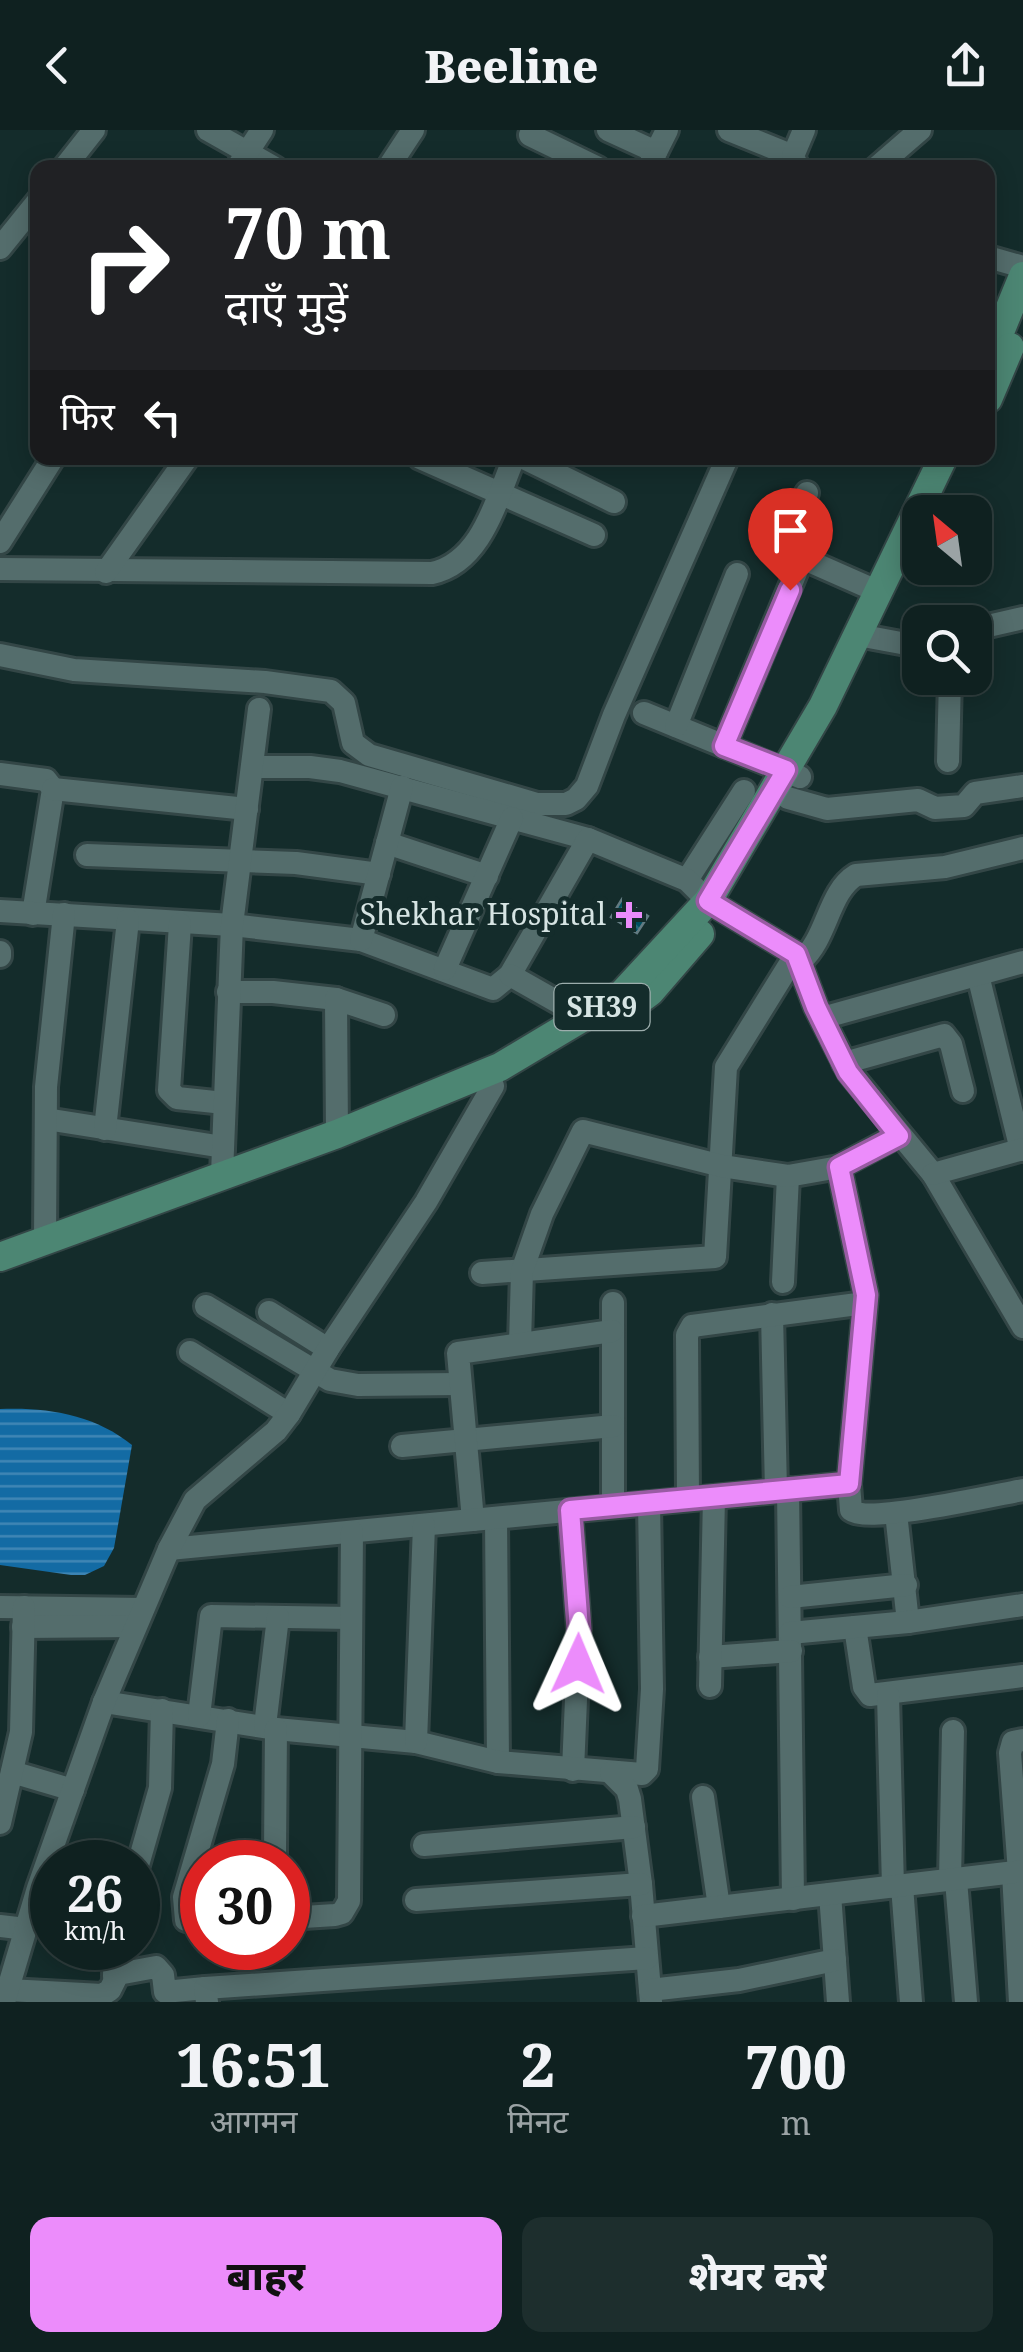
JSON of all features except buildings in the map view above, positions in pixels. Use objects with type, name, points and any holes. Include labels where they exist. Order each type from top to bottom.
[{"type":"main road","points":[[1000,367],[1023,276]]},
{"type":"main road","points":[[1000,367],[1023,318]]},
{"type":"main road","name":"SH39","points":[[866,637],[879,592],[941,465]]},
{"type":"main road","points":[[944,495],[958,465]]},
{"type":"main road","name":"SH39","points":[[0,1271],[416,1120],[564,1052],[650,992],[715,904],[791,782],[824,706],[902,576]]},
{"type":"main road","name":"SH39","points":[[0,1256],[45,1240],[222,1160],[337,1134],[500,1066],[622,994],[715,904]]},
{"type":"street","points":[[70,160],[94,130]]},
{"type":"street","points":[[208,130],[242,159],[262,130]]},
{"type":"street","points":[[393,160],[414,130]]},
{"type":"street","points":[[608,130],[652,160],[666,130]]},
{"type":"street","points":[[729,130],[791,160]]},
{"type":"street","points":[[796,160],[804,130]]},
{"type":"street","points":[[885,160],[920,130]]},
{"type":"street","points":[[530,135],[582,160]]},
{"type":"street","points":[[0,248],[30,211]]},
{"type":"street","points":[[995,260],[1023,267]]},
{"type":"street","points":[[0,542],[50,465]]},
{"type":"street","points":[[106,572],[182,465]]},
{"type":"street","points":[[436,465],[594,535]]},
{"type":"street","points":[[0,569],[432,573],[465,558],[511,465]]},
{"type":"street","points":[[538,465],[614,502]]},
{"type":"street","points":[[0,655],[74,670],[265,682],[330,692],[344,704],[352,743],[368,754],[537,804],[566,804],[587,786],[614,715],[724,465]]},
{"type":"street","points":[[807,493],[780,545],[879,592]]},
{"type":"street","points":[[724,746],[802,558]]},
{"type":"street","points":[[676,726],[737,574]]},
{"type":"street","points":[[992,626],[1023,618]]},
{"type":"street","points":[[866,637],[902,644]]},
{"type":"street","points":[[948,761],[950,695]]},
{"type":"street","points":[[46,1119],[105,1128],[222,1160],[232,925],[259,709]]},
{"type":"street","points":[[644,713],[724,746],[791,782],[827,809],[918,800],[935,808],[964,806],[975,793],[1023,786]]},
{"type":"street","points":[[252,766],[325,768],[588,840],[687,880],[715,904],[798,958],[822,1018],[858,1086],[933,1174],[1023,1327]]},
{"type":"street","points":[[0,774],[46,780],[54,789],[246,810]]},
{"type":"street","points":[[361,940],[402,787]]},
{"type":"street","points":[[33,914],[54,789]]},
{"type":"street","points":[[687,880],[744,791]]},
{"type":"street","points":[[445,969],[512,818]]},
{"type":"street","points":[[0,910],[232,925],[361,940],[494,989],[510,975],[588,840]]},
{"type":"street","points":[[387,843],[487,876]]},
{"type":"street","points":[[482,1274],[712,1258],[716,1254],[726,1067],[798,958],[820,940],[845,882],[856,875],[945,867],[1023,848]]},
{"type":"street","points":[[87,855],[296,863],[379,874]]},
{"type":"street","points":[[45,1240],[46,1087],[64,914]]},
{"type":"street","points":[[105,1128],[128,920]]},
{"type":"street","points":[[180,924],[168,1090],[178,1098],[224,1103]]},
{"type":"street","points":[[822,1018],[1023,962]]},
{"type":"street","points":[[510,975],[586,1018]]},
{"type":"street","points":[[933,1174],[1022,1150],[978,975]]},
{"type":"street","points":[[228,992],[336,998],[384,1016]]},
{"type":"street","points":[[336,998],[337,1134]]},
{"type":"street","points":[[844,1063],[944,1035],[951,1044],[963,1091]]},
{"type":"street","points":[[493,1086],[426,1202],[289,1414],[276,1430],[195,1500],[169,1549],[104,1702],[6,1988],[88,1996],[112,1989],[126,1971],[156,1967],[164,1976],[165,1992],[206,1995],[340,1990],[647,1958]]},
{"type":"street","points":[[520,1344],[522,1271],[542,1214],[583,1131],[722,1166],[788,1176],[839,1167],[899,1136]]},
{"type":"street","points":[[839,1167],[866,1303],[849,1484],[855,1515],[1022,1495]]},
{"type":"street","points":[[783,1282],[788,1176]]},
{"type":"street","points":[[688,1499],[689,1330],[698,1323],[866,1303]]},
{"type":"street","points":[[613,1304],[613,1506]]},
{"type":"street","points":[[206,1306],[314,1372],[344,1384],[459,1384]]},
{"type":"street","points":[[269,1312],[328,1349]]},
{"type":"street","points":[[772,1314],[790,1597],[794,1898]]},
{"type":"street","points":[[498,1762],[485,1519],[465,1442],[458,1353],[612,1332]]},
{"type":"street","points":[[190,1352],[289,1414]]},
{"type":"street","points":[[402,1446],[612,1426]]},
{"type":"street","points":[[169,1549],[849,1484]]},
{"type":"street","points":[[710,1686],[714,1496]]},
{"type":"street","points":[[104,1702],[270,1728],[416,1742],[498,1762],[642,1774],[647,1769],[652,1689],[648,1503]]},
{"type":"street","points":[[570,1510],[579,1629],[573,1770]]},
{"type":"street","points":[[896,1513],[908,1622]]},
{"type":"street","points":[[416,1742],[424,1525]]},
{"type":"street","points":[[310,1917],[334,1915],[347,1907],[352,1532]]},
{"type":"street","points":[[790,1597],[906,1585]]},
{"type":"street","points":[[710,1657],[855,1627],[1023,1605]]},
{"type":"street","points":[[0,1823],[12,1772],[10,1732],[16,1613],[139,1618]]},
{"type":"street","points":[[200,1716],[212,1616],[351,1618]]},
{"type":"street","points":[[274,1840],[270,1728],[278,1617]]},
{"type":"street","points":[[855,1627],[864,1687],[870,1695],[1023,1676]]},
{"type":"street","points":[[888,1695],[897,1886],[911,2002]]},
{"type":"street","points":[[145,1840],[160,1788],[162,1710]]},
{"type":"street","points":[[205,1840],[223,1764],[228,1720]]},
{"type":"street","points":[[952,1731],[953,1880],[966,2002]]},
{"type":"street","points":[[1020,2002],[1018,1872],[1010,1754],[1013,1742],[1023,1740]]},
{"type":"street","points":[[12,1772],[72,1790]]},
{"type":"street","points":[[611,1773],[629,1794],[650,1996],[835,1960]]},
{"type":"street","points":[[704,1797],[719,1907]]},
{"type":"street","points":[[424,1844],[634,1827]]},
{"type":"street","points":[[643,1916],[1018,1872]]},
{"type":"street","points":[[416,1900],[641,1884]]},
{"type":"street","points":[[830,1894],[838,2002]]},
{"type":"street","points":[[0,1926],[26,1929]]},
{"type":"water","points":[[0,1409],[70,1415],[103,1426],[132,1445],[114,1548],[104,1566],[85,1575],[71,1575],[0,1565]]},
{"type":"place","name":"Shekhar Hospital","points":[[629,915]]},
{"type":"route","points":[[578,1664],[570,1510],[849,1484],[866,1295],[839,1167],[899,1136],[848,1072],[816,1007],[796,954],[708,901],[786,770],[724,746],[790,590]]}]
